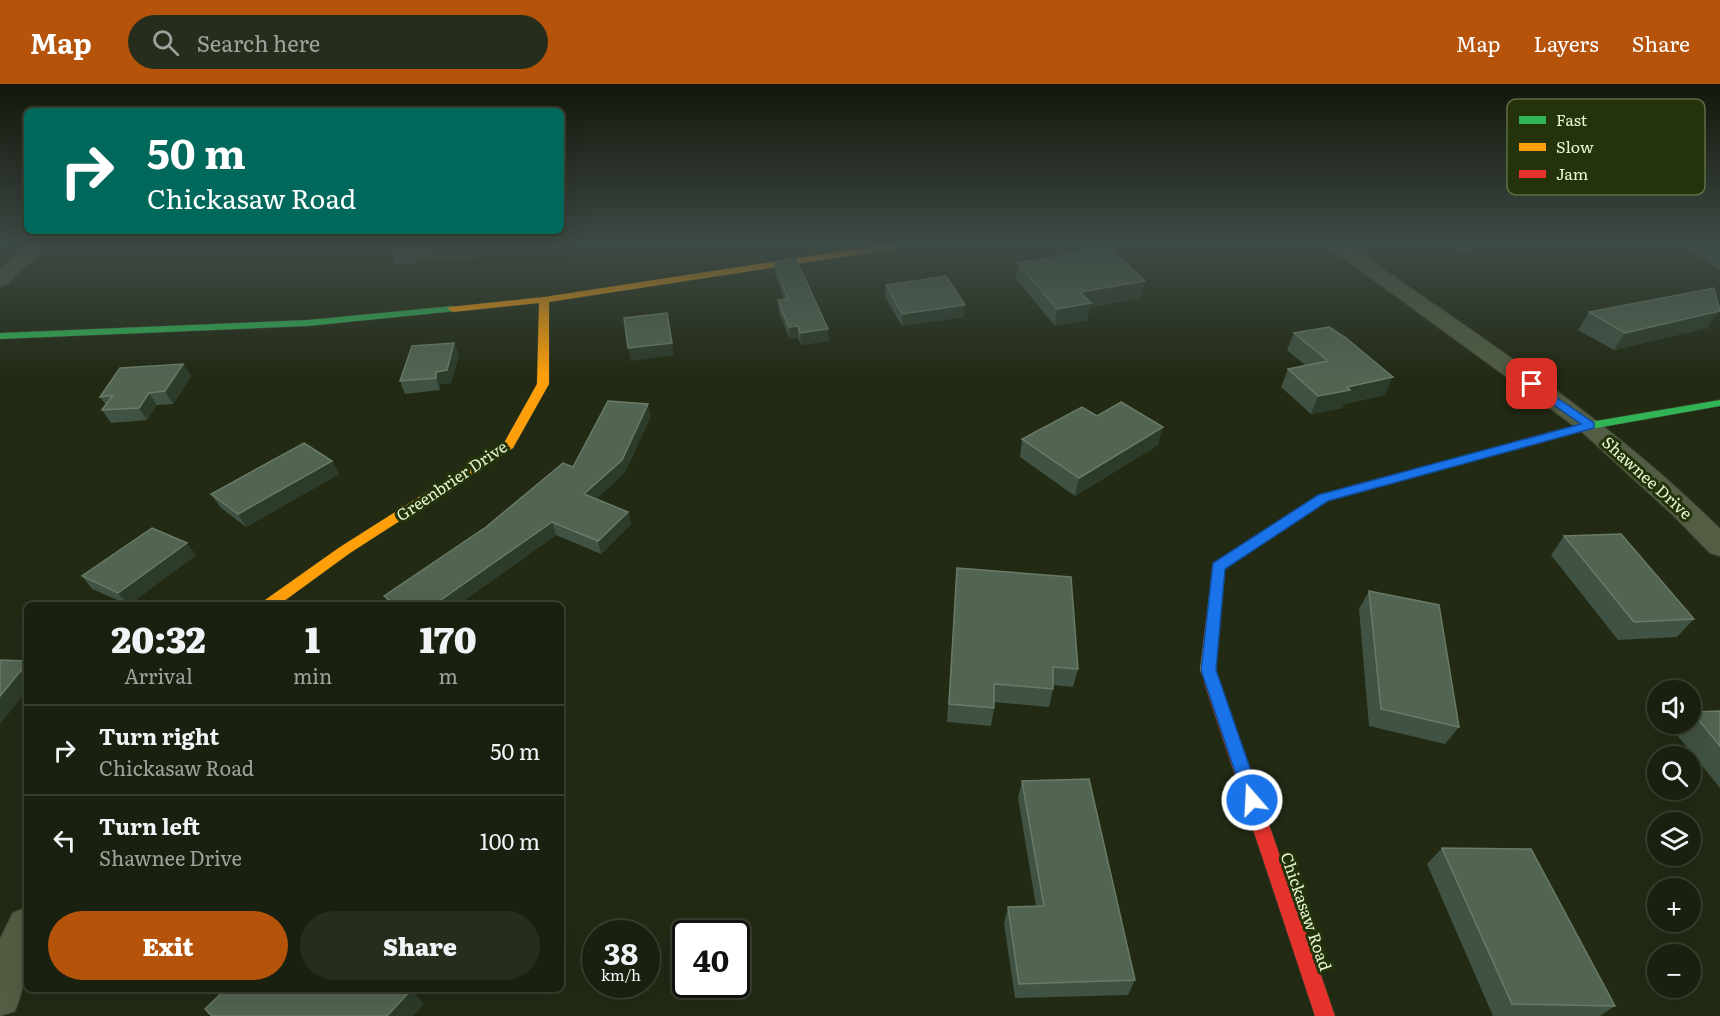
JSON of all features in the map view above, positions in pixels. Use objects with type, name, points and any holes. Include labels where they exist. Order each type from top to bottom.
[{"type":"street","points":[[0,336],[308,323],[544,300],[612,289]]},
{"type":"street","name":"Shawnee Drive","points":[[1398,289],[1590,426],[1684,509],[1720,546]]},
{"type":"street","name":"Greenbrier Drive","points":[[273,602],[345,550],[509,445],[543,384],[544,300]]},
{"type":"street","name":"Chickasaw Road","points":[[1325,1016],[1208,670],[1218,567],[1323,498],[1590,426],[1720,403]]},
{"type":"street","points":[[0,996],[6,970],[24,933]]},
{"type":"building","points":[[784,289],[810,289],[828,329],[800,333],[798,326],[789,327],[778,300],[788,299]]},
{"type":"building","points":[[888,289],[955,289],[965,305],[902,314]]},
{"type":"building","points":[[1040,289],[1095,289],[1080,292],[1091,303],[1057,309]]},
{"type":"building","points":[[1706,289],[1714,289],[1720,311],[1625,333],[1589,312]]},
{"type":"building","points":[[667,313],[672,343],[628,348],[624,318]]},
{"type":"building","points":[[1329,327],[1393,377],[1347,387],[1350,390],[1318,396],[1288,369],[1328,361],[1294,333]]},
{"type":"building","points":[[454,343],[447,370],[436,372],[436,378],[400,381],[412,346]]},
{"type":"building","points":[[183,364],[165,391],[149,393],[139,408],[102,410],[113,395],[100,397],[120,368]]},
{"type":"building","points":[[608,401],[648,404],[622,460],[584,494],[628,512],[598,541],[552,522],[438,602],[392,602],[384,596],[486,527],[563,463],[573,467]]},
{"type":"building","points":[[1121,402],[1163,427],[1079,478],[1022,439],[1082,407],[1097,416]]},
{"type":"building","points":[[304,443],[332,461],[238,514],[211,494]]},
{"type":"building","points":[[152,528],[187,543],[118,593],[82,576]]},
{"type":"building","points":[[1621,534],[1694,619],[1634,622],[1564,536]]},
{"type":"building","points":[[957,568],[1071,577],[1078,669],[1053,667],[1053,689],[994,684],[994,708],[949,704]]},
{"type":"building","points":[[1369,591],[1439,605],[1459,727],[1381,709]]},
{"type":"building","points":[[0,660],[24,661],[24,667],[0,696]]},
{"type":"building","points":[[1720,711],[1720,746],[1701,723],[1701,712]]},
{"type":"building","points":[[1089,779],[1135,980],[1019,984],[1008,907],[1044,906],[1022,781]]},
{"type":"building","points":[[1442,848],[1531,849],[1615,1006],[1512,1004]]},
{"type":"building","points":[[223,992],[409,992],[387,1016],[212,1016],[205,1009]]},
{"type":"traffic: fast","points":[[0,336],[308,323],[453,309]]},
{"type":"traffic: fast","points":[[1350,491],[1590,426],[1720,403]]},
{"type":"traffic: slow","points":[[453,309],[544,300],[612,289]]},
{"type":"traffic: slow","points":[[273,602],[345,550],[509,445],[543,384],[544,300]]},
{"type":"traffic: slow","points":[[1212,682],[1208,670],[1218,567],[1323,498],[1350,491]]},
{"type":"traffic: jam","points":[[1212,682],[1325,1016]]},
{"type":"route","points":[[1252,800],[1208,670],[1218,567],[1323,498],[1590,426],[1532,384]]}]
